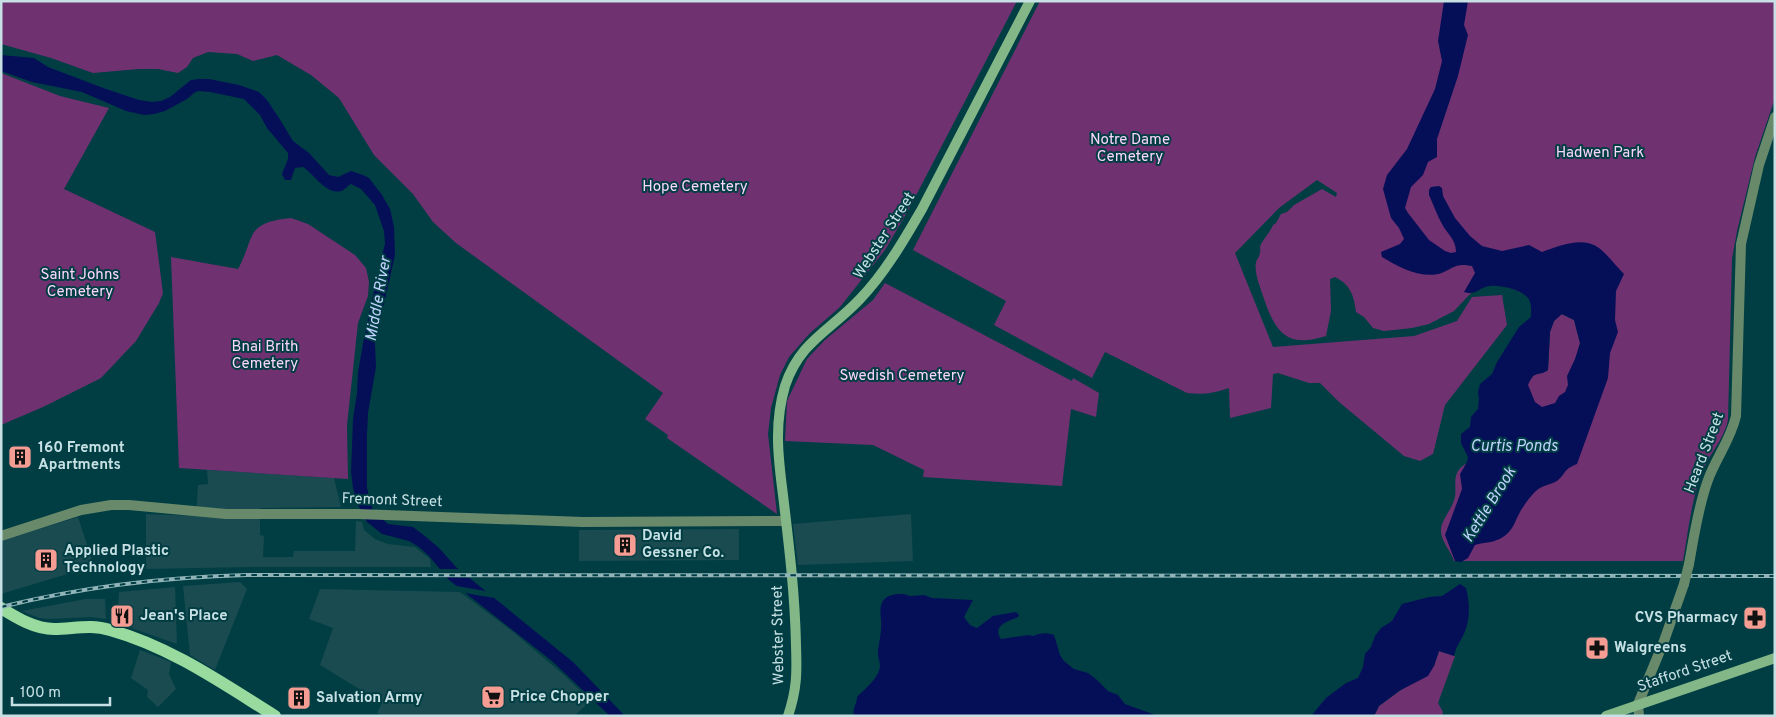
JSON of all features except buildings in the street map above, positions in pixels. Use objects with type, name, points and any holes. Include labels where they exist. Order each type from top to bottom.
[{"type":"main road","name":"Webster Street","points":[[788,716],[796,689],[798,658],[794,586],[777,445],[777,427],[780,406],[792,368],[810,344],[860,299],[896,253],[922,209],[1030,1]]},
{"type":"main road","points":[[5,611],[30,623],[53,629],[93,626],[120,633],[186,661],[275,716]]},
{"type":"main road","name":"Stafford Street","points":[[1606,716],[1775,658]]},
{"type":"street","name":"Heard Street","points":[[1638,704],[1684,584],[1702,496],[1716,461],[1733,428],[1736,416],[1741,244],[1759,165],[1775,117]]},
{"type":"street","name":"Fremont Street","points":[[1,536],[81,510],[111,505],[226,514],[358,514],[583,522],[786,521]]},
{"type":"street","points":[[1638,704],[1639,716]]},
{"type":"shaded area","points":[[207,470],[334,478],[341,507],[260,508],[260,535],[264,536],[263,557],[293,557],[294,551],[355,551],[356,521],[362,522],[364,530],[375,539],[388,544],[415,547],[430,559],[431,567],[146,569],[146,514],[196,516],[198,485],[208,484]]},
{"type":"shaded area","points":[[911,514],[913,561],[798,565],[793,524]]},
{"type":"shaded area","name":"Applied Plastic Technology","points":[[78,517],[94,566],[1,594],[1,541]]},
{"type":"shaded area","name":"David Gessner Co.","points":[[739,529],[739,560],[579,561],[579,530]]},
{"type":"shaded area","points":[[240,582],[247,589],[215,670],[190,655],[183,586]]},
{"type":"shaded area","points":[[175,587],[177,644],[117,623],[119,592]]},
{"type":"shaded area","points":[[320,589],[460,592],[512,631],[564,675],[591,701],[574,716],[382,716],[377,713],[382,703],[320,665],[333,628],[309,619]]},
{"type":"shaded area","points":[[85,599],[105,599],[106,619],[90,617],[49,619],[39,618],[22,611]]},
{"type":"shaded area","points":[[140,650],[171,662],[169,674],[176,689],[158,707],[147,697],[148,690],[131,678]]},
{"type":"green space","name":"Hope Cemetery","points":[[1,1],[1017,1],[909,209],[885,250],[840,307],[809,334],[789,357],[780,375],[771,408],[768,434],[777,514],[667,438],[668,435],[645,419],[663,393],[456,243],[433,222],[413,194],[374,155],[339,98],[311,75],[277,55],[253,61],[237,54],[208,52],[193,58],[187,67],[178,73],[158,69],[139,69],[93,73],[51,58],[1,44]]},
{"type":"green space","points":[[1040,1],[1775,1],[1775,98],[1755,157],[1732,259],[1728,420],[1723,434],[1704,468],[1698,485],[1683,561],[1454,561],[1443,540],[1441,528],[1454,500],[1455,479],[1458,471],[1469,462],[1532,377],[1548,370],[1550,332],[1554,321],[1561,314],[1574,320],[1580,343],[1577,355],[1586,327],[1544,301],[1498,283],[1473,291],[1454,311],[1429,324],[1384,331],[1373,328],[1364,317],[1356,312],[1348,287],[1335,277],[1330,279],[1331,311],[1326,336],[1301,340],[1291,338],[1277,327],[1272,319],[1258,279],[1256,262],[1260,255],[1261,244],[1281,214],[1322,189],[1336,197],[1337,193],[1317,180],[1279,208],[1235,253],[1273,347],[1414,336],[1457,321],[1472,297],[1502,295],[1507,325],[1445,405],[1433,454],[1420,461],[1404,456],[1339,402],[1320,383],[1309,383],[1278,373],[1273,374],[1271,408],[1230,418],[1229,388],[1208,393],[1187,393],[1105,352],[1092,378],[994,325],[1006,301],[913,250]],"holes":[[[1477,259],[1472,266],[1462,264],[1439,274],[1410,268]]]},
{"type":"green space","name":"Saint Johns Cemetery","points":[[1,73],[60,96],[109,108],[64,189],[155,232],[163,293],[136,341],[101,378],[43,407],[1,425]]},
{"type":"green space","name":"Bnai Brith Cemetery","points":[[291,218],[308,224],[355,255],[366,268],[369,282],[368,296],[358,323],[347,425],[348,479],[179,468],[171,257],[238,269],[250,240],[258,228],[265,223]]},
{"type":"green space","name":"Swedish Cemetery","points":[[885,283],[1072,381],[1073,378],[1099,393],[1096,417],[1071,409],[1062,486],[923,477],[924,470],[873,445],[785,441],[787,401],[807,359],[825,340],[873,300]]},
{"type":"green space","points":[[1439,651],[1455,656],[1438,703],[1443,712],[1442,716],[1374,716],[1379,706],[1434,666]]},
{"type":"water","name":"Curtis Ponds","points":[[1444,1],[1468,1],[1464,25],[1468,35],[1458,76],[1437,139],[1437,157],[1428,162],[1423,175],[1411,187],[1405,208],[1429,240],[1445,251],[1456,252],[1453,240],[1442,224],[1429,195],[1431,187],[1439,186],[1442,188],[1443,196],[1455,218],[1470,236],[1482,246],[1502,251],[1529,245],[1542,252],[1571,243],[1592,244],[1609,257],[1624,274],[1616,291],[1615,320],[1618,332],[1610,353],[1608,378],[1577,464],[1567,470],[1557,481],[1534,492],[1506,535],[1500,539],[1475,545],[1468,558],[1461,562],[1455,561],[1445,535],[1462,489],[1460,474],[1468,457],[1461,443],[1461,434],[1470,427],[1471,417],[1478,409],[1480,384],[1492,374],[1497,362],[1519,327],[1531,317],[1531,307],[1525,295],[1505,287],[1490,286],[1472,293],[1464,292],[1475,273],[1472,266],[1461,265],[1431,275],[1416,273],[1402,268],[1382,257],[1381,252],[1400,244],[1404,239],[1399,228],[1391,218],[1383,189],[1387,175],[1407,149],[1435,89],[1442,61],[1438,41]],"holes":[[[1562,314],[1574,320],[1580,343],[1567,376],[1568,385],[1565,392],[1559,396],[1555,403],[1542,407],[1535,402],[1528,385],[1535,375],[1548,370],[1550,332],[1554,321]]]},
{"type":"water","name":"Middle River","points":[[1,55],[34,58],[48,67],[106,89],[139,100],[152,102],[170,97],[191,80],[209,79],[239,85],[259,92],[267,100],[293,141],[309,153],[329,175],[338,177],[351,171],[369,178],[390,209],[394,227],[395,255],[375,344],[376,367],[368,413],[367,488],[373,511],[388,524],[413,527],[426,537],[456,567],[573,662],[625,716],[610,716],[552,661],[449,580],[419,547],[409,541],[382,534],[367,522],[357,503],[351,472],[353,419],[358,372],[373,295],[382,267],[381,259],[385,244],[384,231],[375,205],[361,189],[351,184],[341,191],[330,190],[303,167],[295,168],[291,180],[285,180],[282,174],[288,159],[288,153],[267,128],[260,115],[244,99],[198,91],[165,111],[144,115],[126,111],[82,92],[32,82],[1,71]]},
{"type":"water","points":[[1460,584],[1466,588],[1469,613],[1465,632],[1454,656],[1439,651],[1428,676],[1399,691],[1379,706],[1374,716],[1311,716],[1326,698],[1346,683],[1358,678],[1363,667],[1365,654],[1371,647],[1375,636],[1381,628],[1392,621],[1402,604],[1429,597],[1442,596]]},
{"type":"water","points":[[904,594],[910,596],[924,595],[932,598],[973,600],[964,617],[970,625],[977,628],[993,616],[1016,612],[1019,615],[1018,617],[1005,622],[998,630],[1001,639],[1033,636],[1043,633],[1054,635],[1060,655],[1074,669],[1088,673],[1108,691],[1118,695],[1125,704],[1158,716],[854,716],[857,697],[871,683],[879,670],[880,610],[882,604],[890,596]]},
{"type":"pier","points":[[437,569],[462,569],[471,578],[444,577]]},
{"type":"pier","points":[[451,585],[491,592],[500,599],[459,592]]},
{"type":"railway","points":[[1,607],[123,584],[247,575],[1775,576]]},
{"type":"place","name":"160 Fremont Apartments","points":[[20,457]]},
{"type":"place","name":"David Gessner Co.","points":[[625,545]]},
{"type":"place","name":"Applied Plastic Technology","points":[[46,560]]},
{"type":"place","name":"Jean's Place","points":[[122,616]]},
{"type":"place","name":"CVS Pharmacy","points":[[1755,618]]},
{"type":"place","name":"Walgreens","points":[[1597,648]]},
{"type":"place","name":"Price Chopper","points":[[493,697]]},
{"type":"place","name":"Salvation Army","points":[[299,698]]},
{"type":"park label","name":"Notre Dame Cemetery","points":[[1130,148]]},
{"type":"park label","name":"Hadwen Park","points":[[1600,153]]},
{"type":"water label","name":"Kettle Brook","points":[[1490,505]]}]
